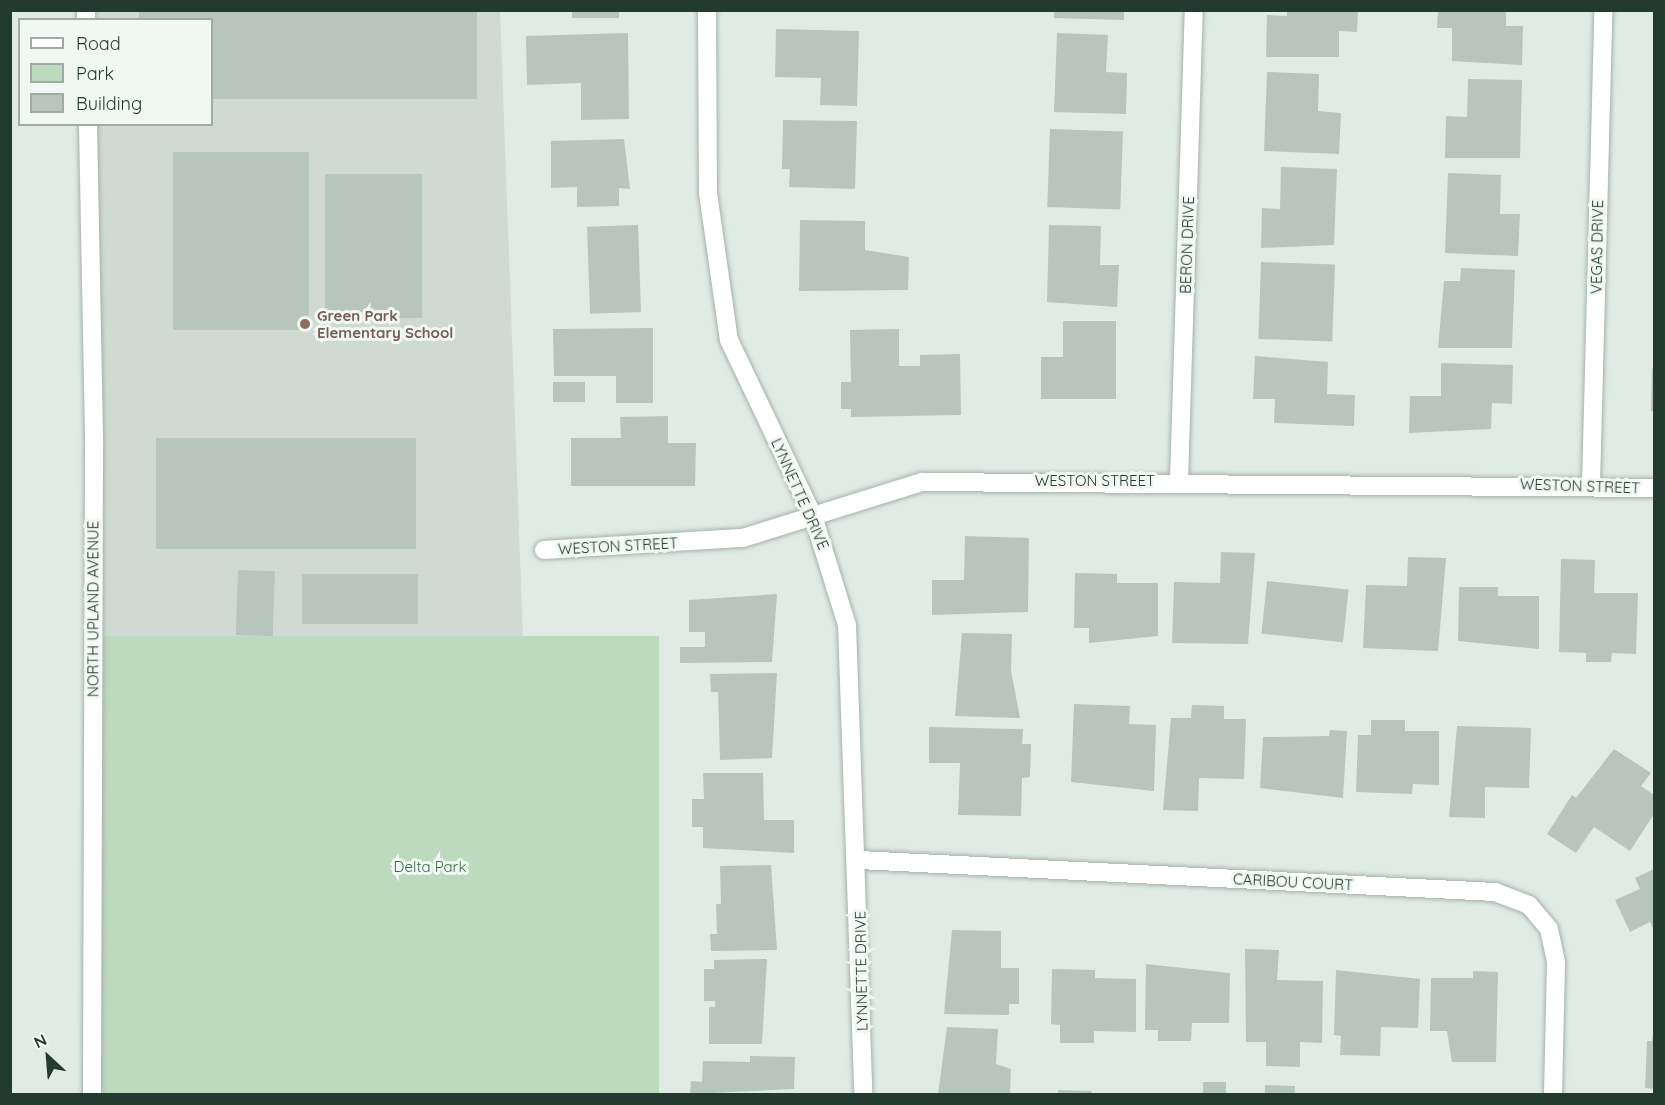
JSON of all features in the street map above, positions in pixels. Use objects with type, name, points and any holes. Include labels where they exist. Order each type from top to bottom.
[{"type":"street","name":"LYNNETTE DRIVE","points":[[707,10],[708,193],[729,340],[813,516],[847,625],[859,860],[863,1095]]},
{"type":"street","name":"BERON DRIVE","points":[[1179,480],[1194,10]]},
{"type":"street","name":"VEGAS DRIVE","points":[[1591,484],[1603,10]]},
{"type":"street","name":"NORTH UPLAND AVENUE","points":[[88,126],[94,449],[92,1095]]},
{"type":"street","name":"WESTON STREET","points":[[544,550],[743,538],[922,482],[1179,480],[1591,484],[1654,488]]},
{"type":"street","name":"CARIBOU COURT","points":[[859,860],[1496,892],[1529,905],[1549,929],[1556,963],[1553,1095]]},
{"type":"shaded area","name":"Green Park Elementary School","points":[[97,11],[500,11],[523,638],[100,651],[97,126],[213,126],[213,18],[97,18]]},
{"type":"green space","name":"Delta Park","points":[[100,636],[659,636],[659,1094],[100,1094]]},
{"type":"building","points":[[139,10],[477,10],[477,99],[213,99],[213,18],[139,18]]},
{"type":"building","points":[[572,10],[619,10],[619,18],[572,18]]},
{"type":"building","points":[[1054,10],[1124,10],[1124,20],[1054,18]]},
{"type":"building","points":[[1287,10],[1358,10],[1357,32],[1339,31],[1339,57],[1266,57],[1267,15],[1287,16]]},
{"type":"building","points":[[1438,10],[1506,10],[1506,26],[1523,26],[1522,65],[1452,61],[1452,28],[1437,28]]},
{"type":"building","points":[[776,29],[859,31],[857,106],[820,105],[821,78],[775,77]]},
{"type":"building","points":[[628,33],[629,119],[581,120],[581,83],[527,85],[526,36]]},
{"type":"building","points":[[1057,33],[1108,35],[1106,72],[1127,73],[1126,114],[1054,112]]},
{"type":"building","points":[[1267,72],[1319,74],[1318,111],[1341,113],[1339,154],[1264,151]]},
{"type":"building","points":[[1468,79],[1522,80],[1520,158],[1445,158],[1446,116],[1467,117]]},
{"type":"building","points":[[783,120],[857,121],[855,189],[789,187],[790,169],[782,169]]},
{"type":"building","points":[[1050,129],[1123,132],[1120,210],[1047,207]]},
{"type":"building","points":[[624,139],[630,189],[619,188],[619,206],[577,207],[577,187],[551,188],[551,141]]},
{"type":"building","points":[[173,152],[309,152],[309,330],[173,330]]},
{"type":"building","points":[[1281,167],[1337,169],[1334,245],[1261,248],[1262,208],[1280,209]]},
{"type":"building","points":[[1448,173],[1501,175],[1500,214],[1520,214],[1518,256],[1445,253]]},
{"type":"building","points":[[325,174],[422,174],[422,318],[325,318]]},
{"type":"building","points":[[800,220],[865,221],[865,250],[909,257],[908,290],[799,291]]},
{"type":"building","points":[[638,225],[641,312],[590,314],[587,227]]},
{"type":"building","points":[[1049,225],[1101,226],[1100,265],[1119,265],[1117,307],[1047,302]]},
{"type":"building","points":[[1261,262],[1335,265],[1332,342],[1258,339]]},
{"type":"building","points":[[1461,268],[1515,270],[1512,348],[1438,348],[1444,281],[1460,281]]},
{"type":"building","points":[[1063,321],[1116,321],[1116,399],[1041,399],[1041,357],[1063,357]]},
{"type":"building","points":[[653,328],[653,403],[616,403],[616,376],[554,376],[553,329]]},
{"type":"building","points":[[899,329],[899,366],[920,366],[920,355],[960,354],[961,415],[851,417],[851,409],[841,409],[841,382],[851,382],[850,330]]},
{"type":"building","points":[[1255,356],[1328,362],[1327,394],[1355,395],[1354,426],[1274,423],[1275,399],[1253,399]]},
{"type":"building","points":[[1441,363],[1513,365],[1512,404],[1492,403],[1491,429],[1409,433],[1410,396],[1441,396]]},
{"type":"building","points":[[1652,368],[1654,369],[1654,411],[1651,411]]},
{"type":"building","points":[[553,382],[585,382],[585,402],[553,402]]},
{"type":"building","points":[[668,416],[668,443],[696,443],[695,486],[571,486],[571,438],[621,438],[620,417]]},
{"type":"building","points":[[156,438],[416,438],[416,549],[156,549]]},
{"type":"building","points":[[965,536],[1029,538],[1028,612],[932,615],[932,580],[964,580]]},
{"type":"building","points":[[1221,552],[1255,553],[1248,644],[1172,643],[1174,582],[1220,583]]},
{"type":"building","points":[[1408,557],[1446,558],[1438,651],[1363,648],[1366,585],[1407,586]]},
{"type":"building","points":[[1561,559],[1595,560],[1594,593],[1638,593],[1636,654],[1612,653],[1611,662],[1586,662],[1586,653],[1559,652]]},
{"type":"building","points":[[238,570],[275,571],[273,636],[236,635]]},
{"type":"building","points":[[1075,573],[1117,574],[1117,583],[1158,583],[1158,636],[1089,643],[1089,628],[1074,628]]},
{"type":"building","points":[[302,574],[418,574],[418,624],[302,624]]},
{"type":"building","points":[[1267,581],[1349,590],[1343,642],[1261,634]]},
{"type":"building","points":[[1459,587],[1498,587],[1498,596],[1539,596],[1539,649],[1458,641]]},
{"type":"building","points":[[777,594],[772,662],[680,663],[680,647],[705,647],[705,632],[689,632],[689,600]]},
{"type":"building","points":[[962,633],[1012,634],[1011,671],[1020,718],[955,716]]},
{"type":"building","points":[[777,673],[772,758],[720,760],[718,692],[711,692],[710,674]]},
{"type":"building","points":[[1074,704],[1130,706],[1129,724],[1156,725],[1154,791],[1071,782]]},
{"type":"building","points":[[1192,705],[1224,706],[1224,719],[1246,719],[1244,779],[1199,778],[1198,811],[1163,810],[1171,718],[1191,718]]},
{"type":"building","points":[[1371,720],[1405,720],[1405,731],[1439,731],[1439,785],[1413,784],[1412,794],[1356,792],[1358,735],[1371,735]]},
{"type":"building","points":[[1457,726],[1531,728],[1529,788],[1485,787],[1485,818],[1449,817]]},
{"type":"building","points":[[929,727],[1023,729],[1022,744],[1031,744],[1030,777],[1022,778],[1021,816],[958,815],[960,763],[929,763]]},
{"type":"building","points":[[1330,730],[1347,731],[1343,798],[1260,788],[1263,737],[1329,736]]},
{"type":"building","points":[[1614,749],[1651,773],[1641,786],[1654,795],[1654,814],[1630,851],[1594,827],[1576,853],[1547,834],[1572,795],[1576,798]]},
{"type":"building","points":[[703,773],[763,773],[764,820],[794,820],[794,853],[703,848],[703,827],[692,827],[692,799],[704,799]]},
{"type":"building","points":[[771,865],[777,950],[711,951],[710,934],[717,934],[716,904],[721,904],[720,866]]},
{"type":"building","points":[[1654,869],[1654,930],[1650,922],[1630,932],[1615,900],[1640,889],[1635,878]]},
{"type":"building","points":[[952,930],[1001,931],[1001,968],[1019,968],[1019,1004],[1009,1004],[1009,1015],[944,1014]]},
{"type":"building","points":[[1245,949],[1279,950],[1277,980],[1323,981],[1322,1043],[1300,1042],[1300,1067],[1266,1066],[1266,1042],[1246,1042]]},
{"type":"building","points":[[767,959],[762,1044],[709,1044],[709,1007],[715,1007],[715,1001],[704,1001],[704,969],[714,969],[714,960]]},
{"type":"building","points":[[1146,964],[1230,973],[1229,1023],[1192,1023],[1191,1041],[1158,1041],[1158,1030],[1145,1030]]},
{"type":"building","points":[[1052,969],[1095,970],[1095,978],[1136,979],[1136,1032],[1094,1031],[1094,1043],[1060,1043],[1060,1025],[1051,1024]]},
{"type":"building","points":[[1336,970],[1420,979],[1418,1028],[1381,1027],[1380,1056],[1340,1055],[1341,1036],[1334,1035]]},
{"type":"building","points":[[1473,971],[1498,972],[1496,1062],[1452,1062],[1447,1031],[1430,1031],[1431,978],[1473,978]]},
{"type":"building","points":[[947,1027],[998,1029],[996,1064],[1011,1069],[1010,1094],[938,1094]]},
{"type":"building","points":[[1654,1028],[1654,1089],[1645,1088],[1647,1041],[1652,1041]]},
{"type":"building","points":[[750,1056],[795,1057],[794,1089],[690,1094],[691,1081],[702,1082],[703,1061],[750,1062]]},
{"type":"building","points":[[1203,1082],[1226,1082],[1226,1094],[1203,1094]]},
{"type":"building","points":[[1265,1085],[1295,1086],[1295,1094],[1265,1094]]},
{"type":"building","points":[[1058,1090],[1092,1091],[1091,1094],[1058,1094]]},
{"type":"place","name":"Green Park Elementary School","points":[[305,324]]}]
